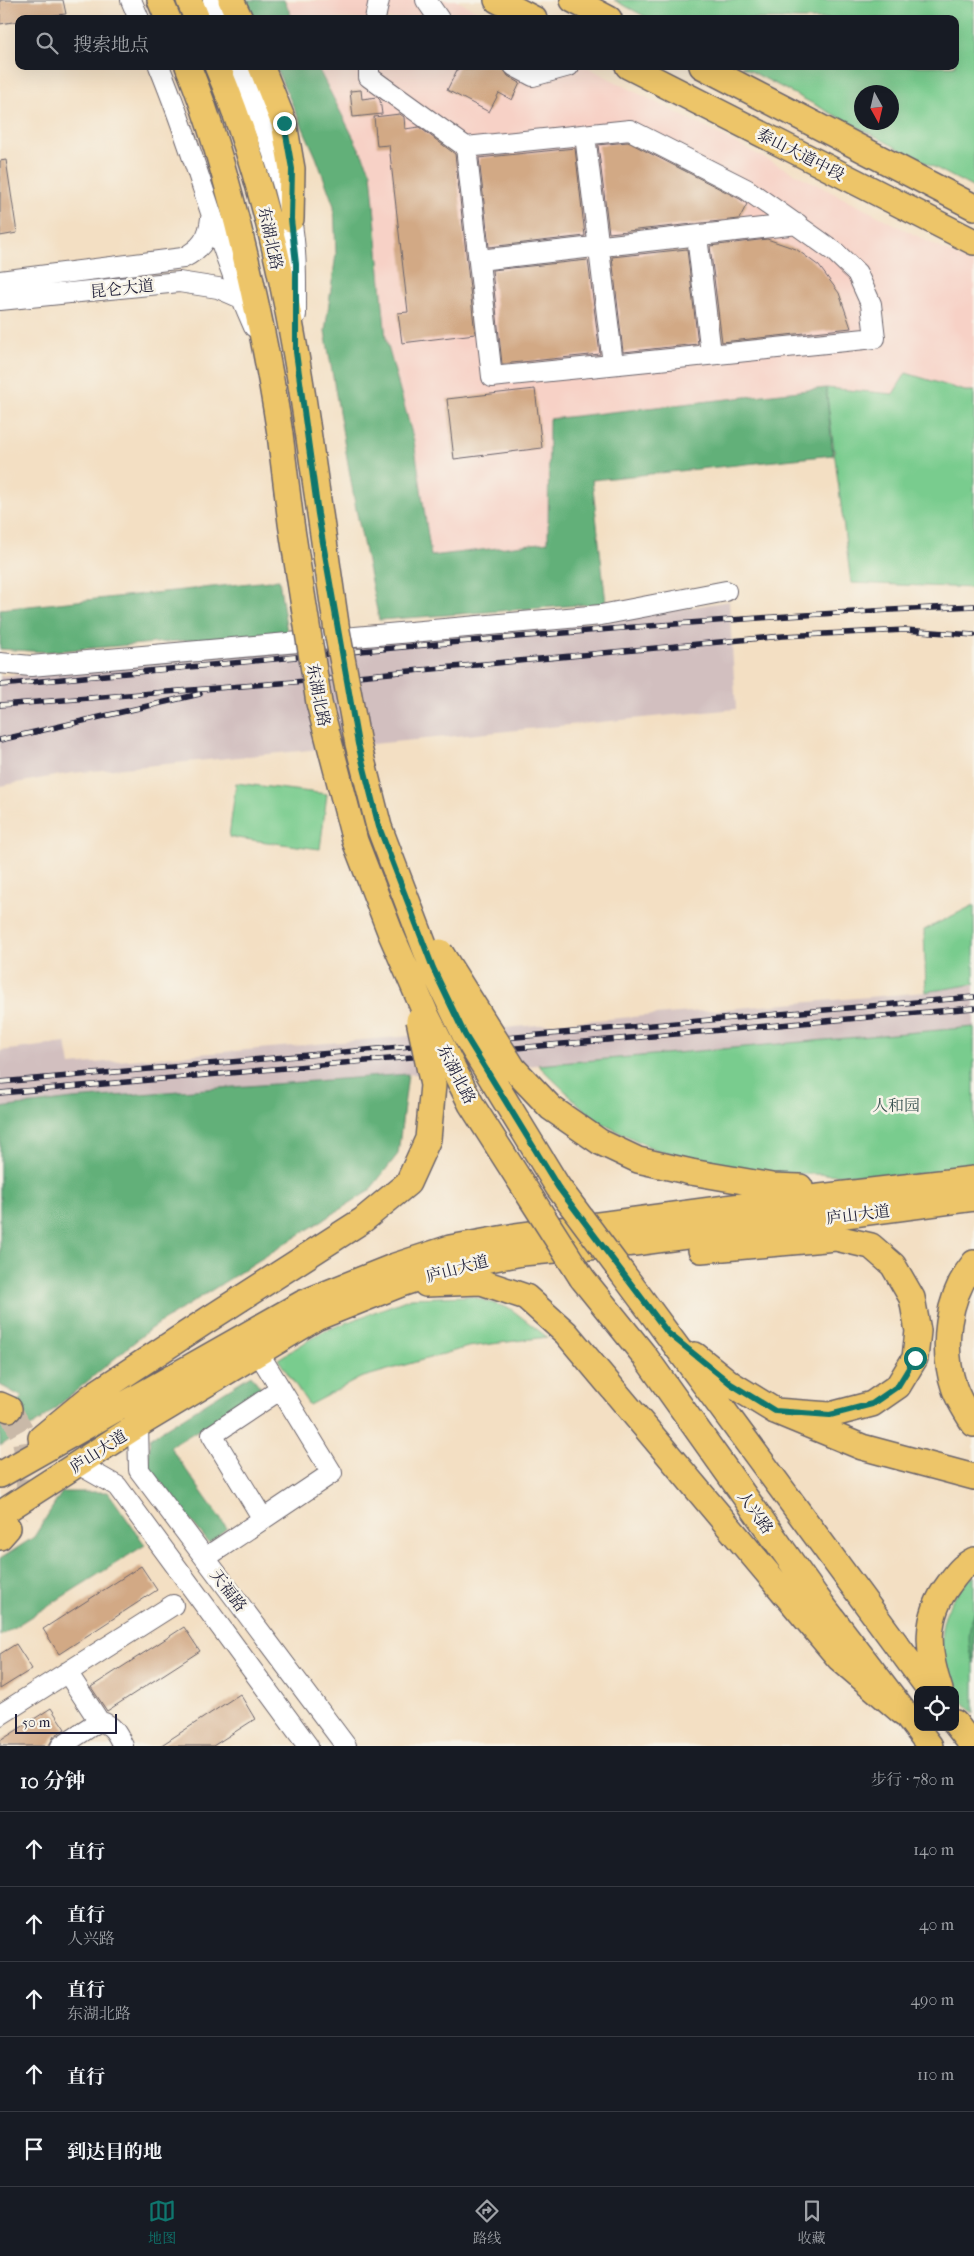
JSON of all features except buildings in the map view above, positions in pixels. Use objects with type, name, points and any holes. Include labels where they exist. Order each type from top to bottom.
[{"type":"main road","points":[[160,0],[166,15]]},
{"type":"main road","points":[[189,0],[195,15]]},
{"type":"main road","points":[[231,0],[238,15]]},
{"type":"main road","points":[[497,0],[526,15]]},
{"type":"main road","points":[[573,0],[601,15]]},
{"type":"main road","name":"东湖北路","points":[[190,70],[203,103],[228,186],[269,359],[291,522],[319,703],[355,842],[407,969],[471,1104],[582,1278]]},
{"type":"main road","name":"东湖北路","points":[[218,70],[259,181],[296,352],[334,612],[358,744],[379,827],[433,968],[465,1035],[558,1187],[668,1333]]},
{"type":"main road","points":[[263,70],[284,123],[292,169],[291,219]]},
{"type":"main road","name":"泰山大道中段","points":[[636,70],[974,242]]},
{"type":"main road","name":"泰山大道中段","points":[[710,70],[974,206]]},
{"type":"main road","points":[[405,896],[513,1068],[551,1108],[600,1142],[638,1160],[690,1172],[772,1186],[903,1187]]},
{"type":"main road","points":[[0,1474],[92,1396],[363,1220],[408,1183],[428,1139],[433,1085],[407,969]]},
{"type":"main road","name":"庐山大道","points":[[0,1474],[303,1303],[395,1266],[450,1248],[516,1236],[734,1207],[974,1179]]},
{"type":"main road","name":"庐山大道","points":[[3,1526],[78,1464],[138,1425],[316,1318],[401,1284],[457,1265],[512,1255],[634,1243],[974,1198]]},
{"type":"main road","points":[[634,1243],[695,1251],[836,1238],[871,1246],[894,1264],[912,1298],[918,1331],[915,1358],[898,1386],[872,1404],[830,1415],[775,1411]]},
{"type":"main road","points":[[974,1264],[966,1273],[950,1314],[948,1354],[954,1388],[974,1424]]},
{"type":"main road","name":"人兴路","points":[[582,1278],[644,1355],[817,1598],[902,1712],[930,1746]]},
{"type":"main road","points":[[401,1284],[481,1282],[526,1297],[566,1333],[838,1658],[902,1712]]},
{"type":"main road","points":[[668,1333],[731,1384],[775,1411],[862,1447],[974,1477]]},
{"type":"main road","points":[[668,1333],[927,1686]]},
{"type":"main road","points":[[939,1686],[934,1671],[929,1635],[938,1599],[962,1566],[974,1560]]},
{"type":"street","points":[[131,0],[137,15]]},
{"type":"street","points":[[213,0],[219,15]]},
{"type":"street","points":[[376,15],[379,0]]},
{"type":"street","points":[[426,0],[436,15]]},
{"type":"street","points":[[161,70],[180,115],[211,218],[241,298],[269,359]]},
{"type":"street","points":[[241,70],[277,165],[291,219],[296,264],[296,352]]},
{"type":"street","points":[[369,70],[369,77],[466,146],[630,130],[746,189],[835,252],[857,273],[871,304],[875,338],[492,377],[466,146]]},
{"type":"street","points":[[522,70],[533,76],[555,70]]},
{"type":"street","points":[[585,135],[613,364]]},
{"type":"street","name":"昆仑大道","points":[[0,281],[184,258],[195,252],[205,242],[210,229],[211,218]]},
{"type":"street","points":[[479,260],[798,224]]},
{"type":"street","points":[[697,236],[711,354]]},
{"type":"street","name":"昆仑大道","points":[[0,300],[179,282],[218,288],[241,298]]},
{"type":"street","points":[[0,663],[31,666],[600,614],[726,590]]},
{"type":"street","points":[[205,1558],[332,1474],[258,1352]]},
{"type":"street","points":[[263,1519],[212,1435],[281,1389]]},
{"type":"street","name":"天福路","points":[[138,1425],[139,1470],[346,1746]]},
{"type":"street","name":"天福路","points":[[78,1464],[117,1486],[308,1746]]},
{"type":"street","points":[[0,1715],[173,1605]]},
{"type":"street","points":[[67,1672],[99,1721],[109,1724],[116,1731],[123,1746]]},
{"type":"street","points":[[61,1746],[99,1721]]},
{"type":"shaded area","points":[[456,0],[484,15],[291,15],[284,1]]},
{"type":"shaded area","points":[[319,70],[593,70],[974,265],[974,391],[893,394],[826,388],[550,419],[548,542],[431,556],[414,441],[386,339],[371,172]]},
{"type":"shaded area","points":[[729,601],[736,709],[72,773],[0,786],[0,676],[608,621]]},
{"type":"shaded area","points":[[974,984],[974,1027],[538,1065],[73,1099],[0,1108],[0,1051],[66,1043],[70,1065],[926,992]]},
{"type":"green space","points":[[245,0],[284,0],[291,15],[251,15]]},
{"type":"green space","points":[[614,0],[974,0],[974,188],[863,130],[899,130],[899,85],[854,85],[854,125],[749,70],[959,70],[959,15],[642,15]]},
{"type":"green space","points":[[277,70],[319,70],[371,172],[386,339],[414,441],[431,556],[548,542],[549,419],[826,388],[833,455],[592,480],[606,603],[379,620],[355,504],[325,331],[336,254],[334,206],[316,157]]},
{"type":"green space","points":[[906,373],[965,391],[974,391],[974,588],[851,583],[826,388],[893,394]]},
{"type":"green space","points":[[279,580],[287,632],[45,652],[0,649],[0,609]]},
{"type":"green space","points":[[236,783],[327,794],[320,849],[229,837]]},
{"type":"green space","points":[[974,905],[974,984],[926,992],[924,930]]},
{"type":"green space","name":"人和园","points":[[974,1027],[974,1168],[902,1176],[765,1173],[656,1150],[595,1120],[538,1065]]},
{"type":"green space","points":[[408,1074],[398,1154],[369,1191],[150,1329],[40,1421],[0,1446],[0,1419],[22,1397],[0,1385],[0,1108],[73,1099]]},
{"type":"green space","points":[[471,1296],[511,1309],[547,1337],[468,1347],[360,1378],[309,1405],[278,1359],[322,1332],[411,1298]]},
{"type":"green space","points":[[251,1375],[263,1391],[170,1447],[227,1528],[209,1543],[148,1467],[150,1438]]},
{"type":"green space","points":[[62,1492],[108,1492],[145,1545],[0,1636],[0,1559],[34,1537]]},
{"type":"green space","points":[[974,1576],[974,1713],[959,1697],[959,1686],[953,1686],[944,1662],[941,1646],[945,1616],[961,1588]]},
{"type":"green space","points":[[974,1613],[974,1663],[969,1638]]},
{"type":"tunnel","points":[[9,1409],[24,1436],[29,1469],[28,1496],[17,1513]]},
{"type":"railway","points":[[0,685],[608,629],[852,612],[974,606]]},
{"type":"railway","points":[[0,705],[294,682],[783,636],[905,630],[974,635]]},
{"type":"railway","points":[[0,740],[200,694]]},
{"type":"railway","points":[[0,1082],[974,997]]},
{"type":"railway","points":[[0,1093],[974,1008]]},
{"type":"route","points":[[284,123],[292,169],[291,219],[296,264],[296,352],[318,514],[358,744],[379,827],[433,968],[465,1035],[558,1187],[668,1333],[731,1384],[775,1411],[830,1415],[872,1404],[898,1386],[915,1358]]}]
